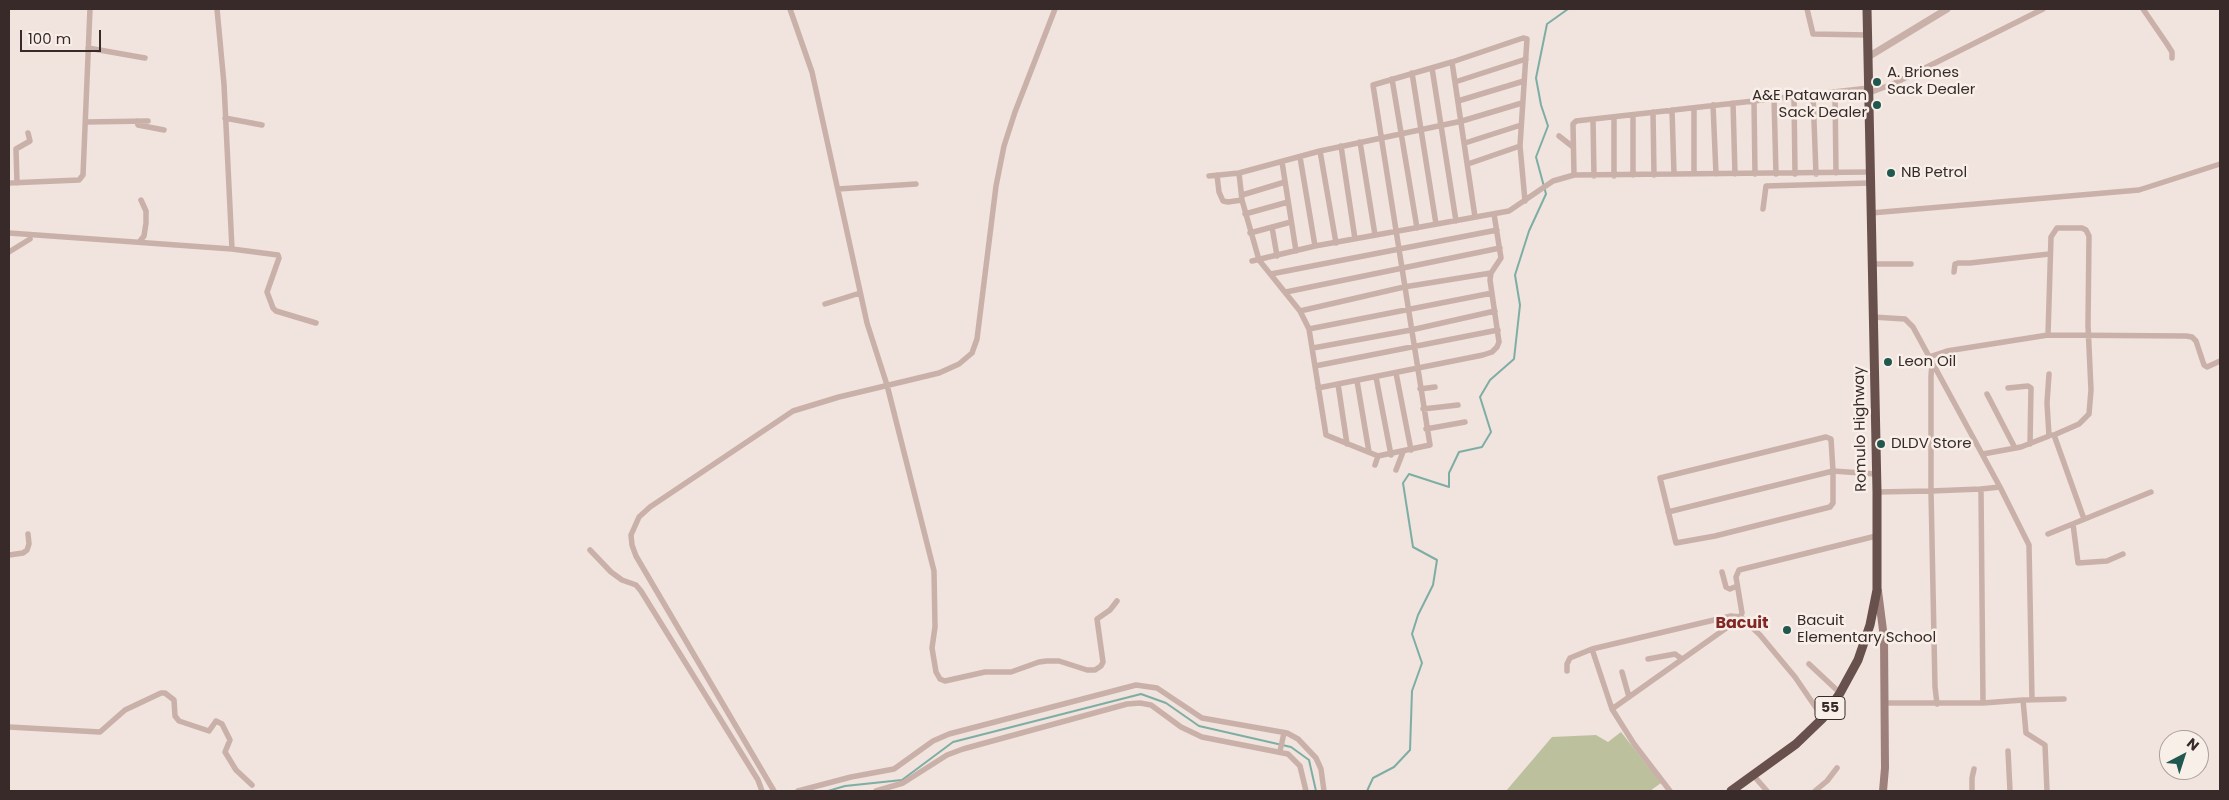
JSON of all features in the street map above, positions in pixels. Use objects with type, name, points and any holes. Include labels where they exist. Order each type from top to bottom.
[{"type":"highway","name":"Romulo Highway","points":[[1732,791],[1796,744],[1822,718],[1840,693],[1858,660],[1870,625],[1877,590],[1877,492],[1867,9]]},
{"type":"main road","points":[[1877,590],[1884,638],[1886,703],[1883,791]]},
{"type":"street","points":[[9,183],[80,179],[84,173],[90,9]]},
{"type":"street","points":[[217,9],[232,249]]},
{"type":"street","points":[[790,9],[812,72],[860,293],[887,385],[934,571],[933,662],[940,679],[945,681],[995,671],[1011,672],[1039,662],[1059,661],[1091,670],[1098,668],[1101,666],[1103,658],[1097,618],[1109,611],[1118,601]]},
{"type":"street","points":[[774,791],[636,556],[632,546],[631,535],[639,517],[650,507],[788,414],[825,400],[949,370],[968,358],[974,349],[983,297],[996,186],[1004,146],[1015,112],[1055,9]]},
{"type":"street","points":[[1807,9],[1813,34],[1868,35]]},
{"type":"street","points":[[1868,57],[1947,9]]},
{"type":"street","points":[[1574,175],[1574,122],[1754,100],[1835,92],[1869,91],[1895,83],[2044,9]]},
{"type":"street","points":[[2143,9],[2172,52],[2172,58]]},
{"type":"street","points":[[1239,173],[1250,233],[1259,260],[1300,311],[1309,329],[1326,435],[1378,456],[1391,455],[1430,445],[1372,88],[1374,84],[1452,62],[1523,38],[1527,41],[1520,146],[1525,201]]},
{"type":"street","points":[[88,48],[145,58]]},
{"type":"street","points":[[1455,82],[1526,59]]},
{"type":"street","points":[[1452,62],[1476,218]]},
{"type":"street","points":[[1432,68],[1456,221]]},
{"type":"street","points":[[1412,73],[1436,224]]},
{"type":"street","points":[[1392,79],[1417,228]]},
{"type":"street","points":[[1458,101],[1524,81]]},
{"type":"street","points":[[1835,92],[1836,174]]},
{"type":"street","points":[[1813,94],[1816,174]]},
{"type":"street","points":[[1794,96],[1795,174]]},
{"type":"street","points":[[1774,98],[1776,174]]},
{"type":"street","points":[[1754,100],[1755,174]]},
{"type":"street","points":[[1210,176],[1239,173],[1341,146],[1462,121],[1522,103]]},
{"type":"street","points":[[1733,103],[1735,174]]},
{"type":"street","points":[[1713,105],[1716,174]]},
{"type":"street","points":[[1694,108],[1694,174]]},
{"type":"street","points":[[1672,110],[1674,174]]},
{"type":"street","points":[[1653,112],[1654,175]]},
{"type":"street","points":[[1633,115],[1633,176]]},
{"type":"street","points":[[1614,117],[1614,176]]},
{"type":"street","points":[[225,118],[262,125]]},
{"type":"street","points":[[1593,120],[1594,176]]},
{"type":"street","points":[[137,121],[138,126],[164,130]]},
{"type":"street","points":[[86,122],[148,121]]},
{"type":"street","points":[[1465,143],[1521,125]]},
{"type":"street","points":[[17,183],[16,149],[30,141],[28,133]]},
{"type":"street","points":[[1559,136],[1573,147]]},
{"type":"street","points":[[1360,142],[1375,235]]},
{"type":"street","points":[[1341,146],[1355,239]]},
{"type":"street","points":[[1468,164],[1520,146]]},
{"type":"street","points":[[1320,151],[1336,243]]},
{"type":"street","points":[[1300,157],[1315,246]]},
{"type":"street","points":[[1282,162],[1296,251]]},
{"type":"street","points":[[1871,213],[2139,190],[2220,164]]},
{"type":"street","points":[[1252,261],[1315,246],[1509,211],[1553,181],[1574,175],[1836,174],[1870,172]]},
{"type":"street","points":[[1217,175],[1220,192],[1224,201],[1228,202],[1285,182]]},
{"type":"street","points":[[1763,208],[1766,186],[1870,183]]},
{"type":"street","points":[[838,189],[916,184]]},
{"type":"street","points":[[140,241],[144,236],[146,223],[146,211],[141,200]]},
{"type":"street","points":[[1246,214],[1288,202]]},
{"type":"street","points":[[1318,388],[1417,370],[1492,352],[1499,342],[1491,273],[1501,258],[1494,214]]},
{"type":"street","points":[[1250,233],[1291,222]]},
{"type":"street","points":[[1272,227],[1277,256]]},
{"type":"street","points":[[1983,454],[2030,444],[2079,424],[2089,414],[2091,390],[2088,233],[2078,227],[2056,228],[2050,237],[2048,335]]},
{"type":"street","points":[[1271,274],[1497,230]]},
{"type":"street","points":[[9,233],[140,241],[278,255],[279,258],[267,292],[273,308],[276,311],[316,323]]},
{"type":"street","points":[[9,252],[30,239]]},
{"type":"street","points":[[1286,292],[1500,248]]},
{"type":"street","points":[[1954,272],[1955,264],[1958,262],[1970,264],[2049,254]]},
{"type":"street","points":[[1872,264],[1911,264]]},
{"type":"street","points":[[1300,311],[1404,288],[1491,273]]},
{"type":"street","points":[[825,304],[860,293]]},
{"type":"street","points":[[1309,329],[1492,293]]},
{"type":"street","points":[[1313,348],[1411,330],[1495,311]]},
{"type":"street","points":[[1873,317],[1905,319],[1913,327],[1983,454],[2029,545],[2032,700]]},
{"type":"street","points":[[1315,366],[1498,330]]},
{"type":"street","points":[[1929,357],[1947,351],[2048,335],[2089,335],[2192,337],[2196,341],[2204,365],[2207,366],[2220,361]]},
{"type":"street","points":[[1932,364],[1930,376],[1931,491],[1934,677],[1937,704]]},
{"type":"street","points":[[1396,373],[1410,450]]},
{"type":"street","points":[[2049,374],[2047,403],[2052,435],[2084,519]]},
{"type":"street","points":[[1376,377],[1391,455]]},
{"type":"street","points":[[1357,381],[1369,452]]},
{"type":"street","points":[[1338,384],[1347,444]]},
{"type":"street","points":[[2008,388],[2028,386],[2031,388],[2030,444]]},
{"type":"street","points":[[1420,389],[1435,387]]},
{"type":"street","points":[[1987,394],[2015,448]]},
{"type":"street","points":[[1423,408],[1458,405]]},
{"type":"street","points":[[1426,429],[1465,422]]},
{"type":"street","points":[[1826,437],[1831,439],[1833,471],[1833,503],[1830,507],[1678,544],[1675,541],[1660,478],[1826,437]]},
{"type":"street","points":[[1396,470],[1403,452]]},
{"type":"street","points":[[1375,465],[1378,456]]},
{"type":"street","points":[[1668,512],[1833,471],[1876,474]]},
{"type":"street","points":[[1877,492],[2000,487]]},
{"type":"street","points":[[1981,489],[1983,703]]},
{"type":"street","points":[[2048,534],[2151,492]]},
{"type":"street","points":[[2073,524],[2078,564],[2107,561],[2123,554]]},
{"type":"street","points":[[9,555],[23,553],[27,550],[29,544],[28,534]]},
{"type":"street","points":[[1612,709],[1732,625],[1742,613],[1736,577],[1739,570],[1876,536]]},
{"type":"street","points":[[590,550],[622,580],[634,584],[641,590],[758,780],[762,791]]},
{"type":"street","points":[[1722,572],[1726,587],[1737,586]]},
{"type":"street","points":[[1567,671],[1567,664],[1570,658],[1592,649],[1721,617],[1740,616],[1760,635],[1795,677],[1822,718]]},
{"type":"street","points":[[1592,649],[1612,709],[1670,791]]},
{"type":"street","points":[[1648,659],[1678,654],[1682,659]]},
{"type":"street","points":[[1809,664],[1840,693]]},
{"type":"street","points":[[1622,672],[1628,697]]},
{"type":"street","points":[[798,791],[850,777],[898,768],[933,742],[949,734],[1136,685],[1157,688],[1202,718],[1298,739],[1316,758],[1321,769],[1324,791]]},
{"type":"street","points":[[9,727],[100,732],[125,710],[161,693],[166,693],[174,700],[175,716],[179,721],[209,731],[216,720],[222,724],[230,740],[225,752],[236,770],[252,786]]},
{"type":"street","points":[[1886,703],[1983,703],[2064,699]]},
{"type":"street","points":[[2023,700],[2026,733],[2045,745],[2047,791]]},
{"type":"street","points":[[876,791],[903,783],[947,755],[962,749],[1134,703],[1151,705],[1181,727],[1202,737],[1281,750],[1300,766],[1306,791]]},
{"type":"street","points":[[1281,750],[1284,735]]},
{"type":"street","points":[[2008,751],[2009,791]]},
{"type":"street","points":[[1815,791],[1827,781],[1837,768]]},
{"type":"street","points":[[1972,791],[1974,769]]},
{"type":"street","points":[[1753,775],[1768,791]]},
{"type":"green space","points":[[1621,732],[1661,783],[1650,791],[1506,791],[1552,737],[1596,735],[1608,742]]},
{"type":"waterway","points":[[1367,791],[1373,778],[1394,767],[1410,750],[1412,691],[1422,663],[1412,634],[1418,615],[1433,585],[1437,560],[1413,547],[1403,483],[1409,474],[1449,487],[1449,473],[1459,452],[1482,447],[1491,432],[1480,397],[1490,380],[1514,359],[1520,305],[1515,275],[1529,231],[1546,194],[1536,157],[1548,126],[1541,105],[1536,78],[1547,24],[1568,9]]},
{"type":"waterway","points":[[828,791],[845,786],[902,780],[953,742],[1141,694],[1166,703],[1199,726],[1291,747],[1309,760],[1316,791]]},
{"type":"place","name":"A. Briones Sack Dealer","points":[[1877,82]]},
{"type":"place","name":"A&E Patawaran Sack Dealer","points":[[1877,105]]},
{"type":"place","name":"NB Petrol","points":[[1891,173]]},
{"type":"place","name":"Leon Oil","points":[[1888,362]]},
{"type":"place","name":"DLDV Store","points":[[1881,444]]},
{"type":"place","name":"Bacuit Elementary School","points":[[1787,630]]},
{"type":"district","name":"Bacuit","points":[[1742,624]]}]
